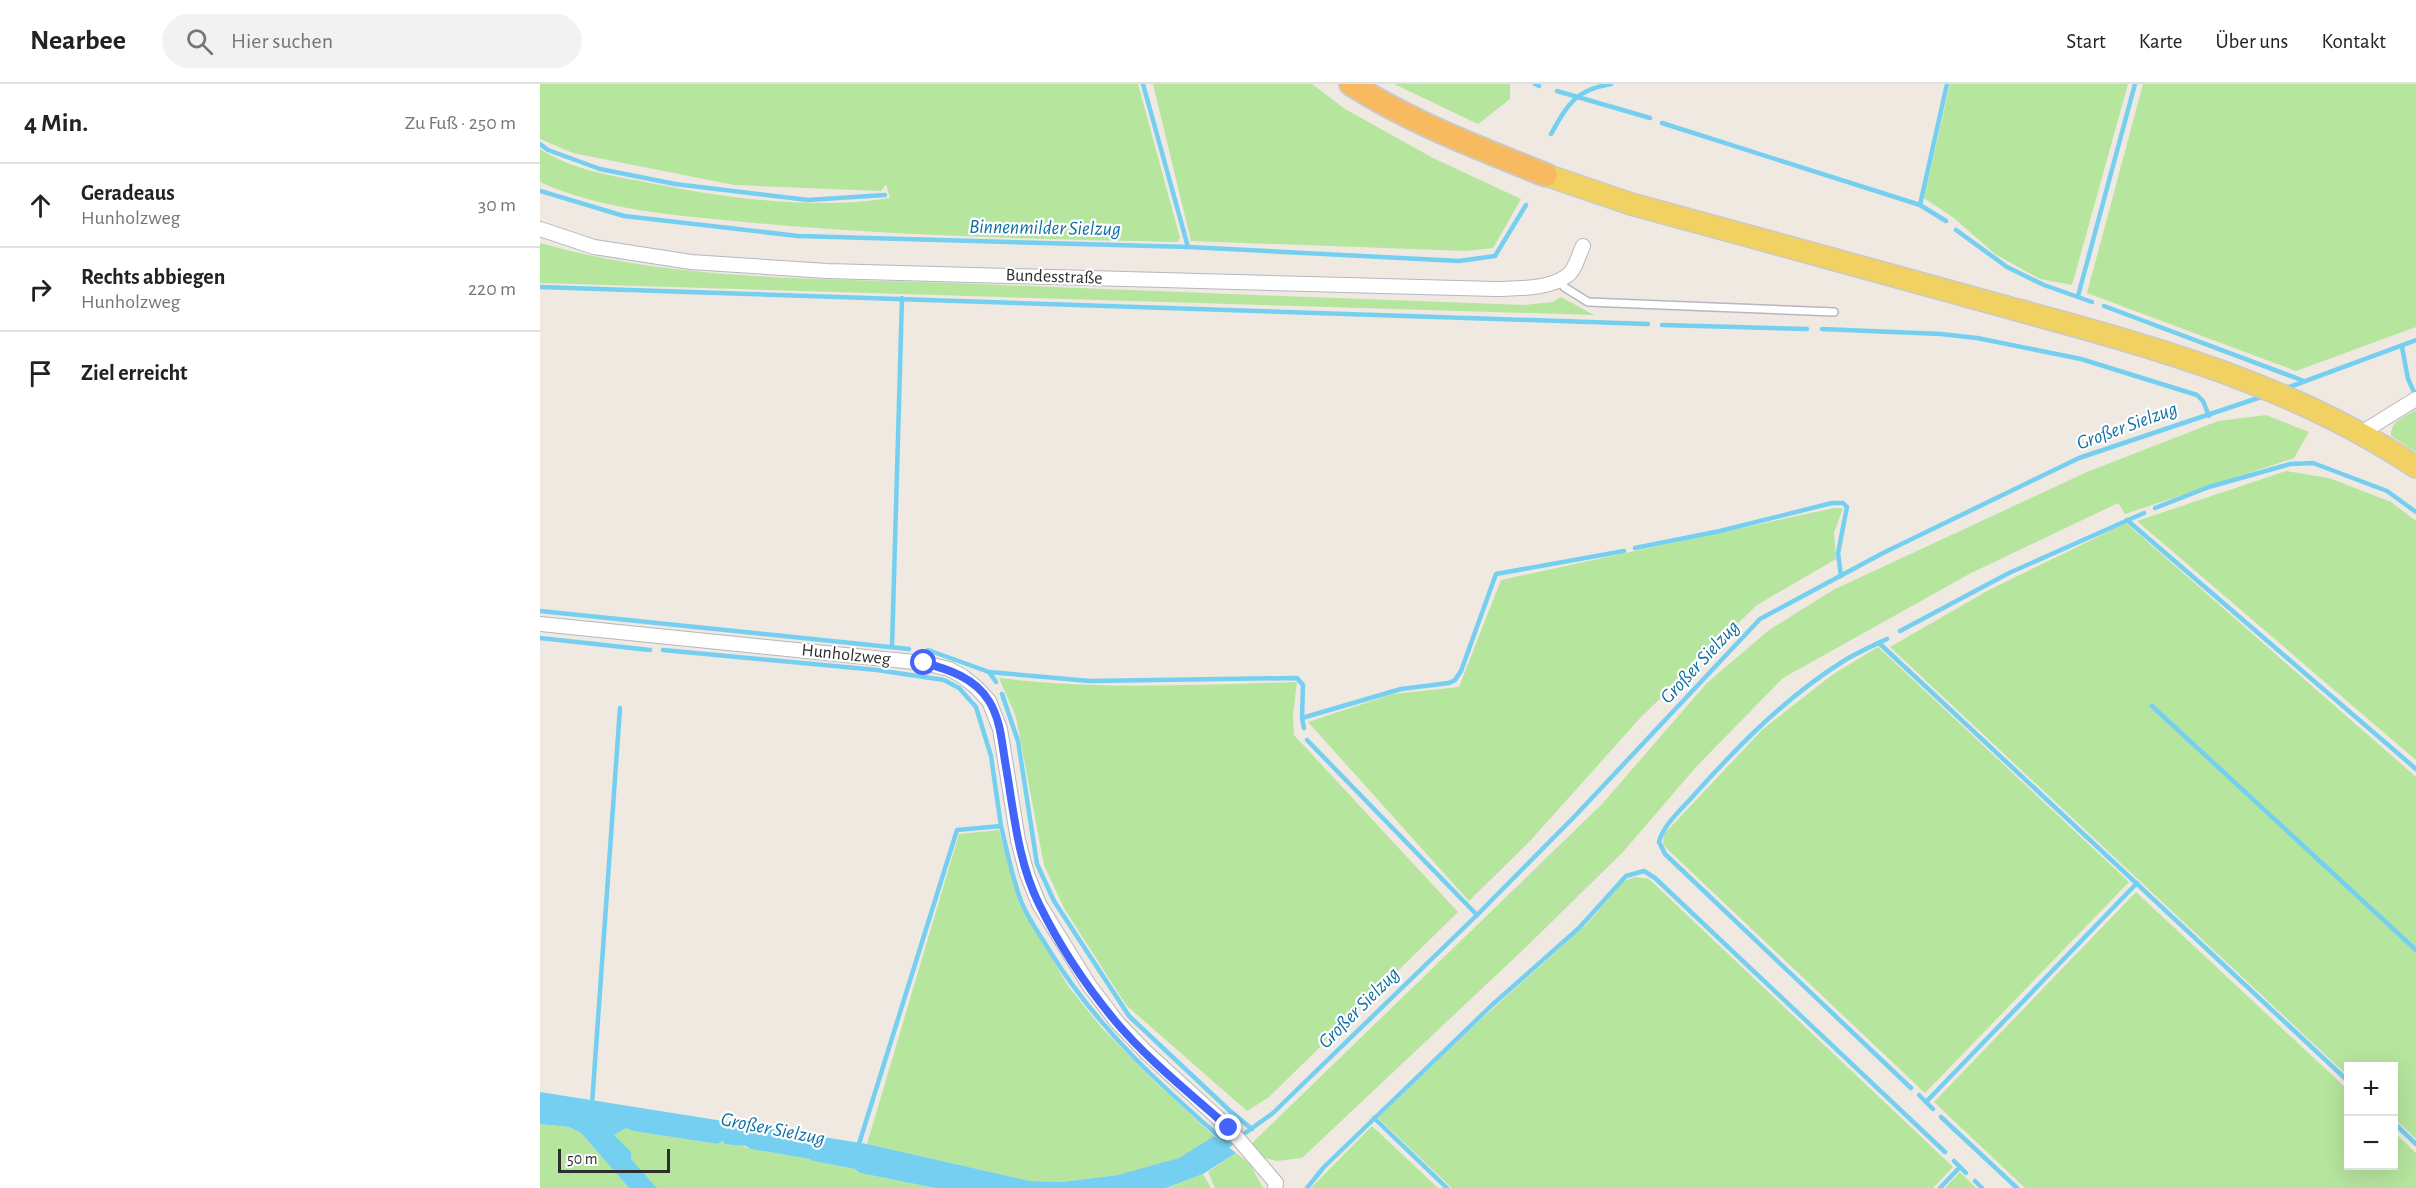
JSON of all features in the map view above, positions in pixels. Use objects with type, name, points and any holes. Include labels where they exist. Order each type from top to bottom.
[{"type":"highway","points":[[1351,84],[1376,100],[1444,134],[1546,175]]},
{"type":"main road","points":[[1546,175],[1612,198],[2153,347],[2241,377],[2325,414],[2416,467]]},
{"type":"street","name":"Bundesstraße","points":[[540,229],[594,247],[692,262],[827,271],[1495,289],[1530,287],[1564,277]]},
{"type":"street","points":[[1564,277],[1583,246]]},
{"type":"street","points":[[2361,433],[2416,399]]},
{"type":"street","name":"Hunholzweg","points":[[540,624],[924,663],[949,669],[962,676],[989,701],[1000,729],[1018,840],[1027,874],[1039,904],[1061,943],[1117,1022],[1147,1053],[1229,1128],[1276,1183],[1275,1188]]},
{"type":"lane","points":[[1564,277],[1564,287],[1588,302],[1834,312]]},
{"type":"green space","points":[[540,84],[1138,84],[1180,238],[1177,242],[1123,241],[852,231],[667,214],[589,200],[540,182],[540,149],[575,166],[601,173],[733,197],[797,203],[860,202],[890,198],[886,184],[881,191],[734,185],[573,153],[540,139]]},
{"type":"green space","points":[[1153,84],[1312,84],[1345,109],[1433,158],[1521,199],[1493,248],[1466,251],[1191,241]]},
{"type":"green space","points":[[1394,84],[1510,84],[1510,99],[1478,124]]},
{"type":"green space","points":[[1950,84],[2128,84],[2072,285],[2040,279],[1995,254],[1954,218],[1924,198]]},
{"type":"green space","points":[[2143,84],[2416,84],[2416,327],[2296,371],[2087,293]]},
{"type":"green space","points":[[540,243],[641,265],[745,275],[1524,305],[1553,302],[1561,297],[1594,315],[540,283]]},
{"type":"green space","points":[[2416,410],[2416,452],[2391,436],[2391,431],[2403,417]]},
{"type":"green space","points":[[2266,415],[2309,432],[2294,458],[2125,514],[2118,503],[1971,573],[1783,678],[1696,767],[1623,852],[1525,948],[1302,1158],[1277,1161],[1257,1156],[1250,1145],[1602,804],[1707,683],[1769,630],[1833,590],[2087,472],[2218,421]]},
{"type":"green space","points":[[2286,471],[2329,478],[2391,502],[2416,521],[2416,760],[2137,521]]},
{"type":"green space","points":[[1834,508],[1843,508],[1834,533],[1836,559],[1757,605],[1641,717],[1530,841],[1469,901],[1308,722],[1393,694],[1459,687],[1501,580]]},
{"type":"green space","points":[[2126,523],[2416,777],[2416,1139],[2398,1122],[2398,1062],[2344,1062],[2344,1072],[1890,647],[1989,590]]},
{"type":"green space","points":[[1878,647],[2129,882],[1925,1093],[1663,845],[1664,834],[1763,729],[1832,675]]},
{"type":"green space","points":[[999,678],[1110,685],[1297,682],[1293,714],[1294,735],[1458,912],[1269,1097],[1247,1111],[1126,1005],[1064,908],[1044,865],[1016,717]]},
{"type":"green space","points":[[999,830],[1019,903],[1068,986],[1101,1027],[1154,1081],[1214,1136],[1179,1158],[1118,1175],[1062,1182],[1030,1181],[867,1144],[959,834]]},
{"type":"green space","points":[[1636,877],[1649,879],[1953,1167],[1933,1188],[1452,1188],[1378,1118],[1478,1022],[1587,924],[1624,881]]},
{"type":"green space","points":[[2136,892],[2344,1086],[2344,1170],[2398,1170],[2398,1136],[2416,1153],[2416,1188],[2025,1188],[1934,1102]]},
{"type":"green space","points":[[540,1124],[569,1127],[581,1133],[629,1188],[540,1188]]},
{"type":"green space","points":[[1372,1126],[1438,1188],[1311,1188]]},
{"type":"green space","points":[[626,1128],[718,1144],[724,1141],[935,1188],[657,1188],[631,1159],[614,1134]]},
{"type":"green space","points":[[1236,1153],[1250,1164],[1263,1188],[1215,1188],[1208,1172]]},
{"type":"green space","points":[[1960,1172],[1976,1188],[1945,1188]]},
{"type":"green space","points":[[1203,1174],[1211,1188],[1166,1188],[1170,1187]]},
{"type":"water","points":[[540,1092],[867,1144],[1030,1181],[1062,1182],[1118,1175],[1179,1158],[1214,1136],[1236,1153],[1203,1174],[1166,1188],[935,1188],[860,1173],[855,1169],[810,1159],[725,1144],[723,1141],[718,1144],[626,1128],[614,1135],[631,1152],[631,1159],[657,1188],[629,1188],[581,1133],[569,1127],[540,1124]]},
{"type":"waterway","points":[[1143,84],[1188,247]]},
{"type":"waterway","points":[[1535,84],[1539,86]]},
{"type":"waterway","name":"Binnenmilder Sielzug","points":[[1551,134],[1562,114],[1574,100],[1589,90],[1611,84]]},
{"type":"waterway","points":[[1920,205],[1947,84]]},
{"type":"waterway","points":[[2078,296],[2135,84]]},
{"type":"waterway","points":[[1557,91],[1650,118]]},
{"type":"waterway","points":[[1662,123],[1920,205],[1946,221]]},
{"type":"waterway","points":[[540,144],[548,150],[600,169],[675,184],[808,200],[885,195]]},
{"type":"waterway","name":"Binnenmilder Sielzug","points":[[540,191],[624,216],[798,236],[1188,247],[1459,261],[1495,256],[1526,205]]},
{"type":"waterway","points":[[1956,230],[2007,267],[2044,285],[2092,302]]},
{"type":"waterway","points":[[540,287],[1648,324]]},
{"type":"waterway","points":[[892,647],[902,298]]},
{"type":"waterway","points":[[2104,306],[2304,381]]},
{"type":"waterway","points":[[1662,325],[1807,329]]},
{"type":"waterway","points":[[1822,329],[1941,334],[1977,338],[2081,359],[2197,395],[2203,401],[2209,416]]},
{"type":"waterway","name":"Großer Sielzug","points":[[2284,389],[2416,340]]},
{"type":"waterway","points":[[2402,347],[2408,379],[2416,396]]},
{"type":"waterway","name":"Großer Sielzug","points":[[1223,1149],[1273,1113],[1477,915],[1574,817],[1760,619],[1883,553],[2079,458],[2264,396]]},
{"type":"waterway","points":[[2155,508],[2209,487],[2290,464],[2313,463],[2387,491],[2416,512]]},
{"type":"waterway","points":[[1635,548],[1720,531],[1832,503],[1843,503],[1847,507],[1838,553],[1841,576]]},
{"type":"waterway","points":[[1900,631],[2009,573],[2144,513]]},
{"type":"waterway","points":[[2127,520],[2416,769]]},
{"type":"waterway","points":[[1302,718],[1401,689],[1449,683],[1455,680],[1461,671],[1496,574],[1624,551]]},
{"type":"waterway","points":[[540,611],[909,649]]},
{"type":"waterway","points":[[540,638],[650,650]]},
{"type":"waterway","points":[[1887,639],[1842,662],[1782,707],[1711,776],[1664,829],[1659,842],[1665,854],[1911,1088]]},
{"type":"waterway","points":[[1879,643],[2344,1077]]},
{"type":"waterway","points":[[663,650],[877,670],[944,680],[959,688],[976,707],[991,756],[1001,826]]},
{"type":"waterway","points":[[928,650],[989,672],[1090,681],[1297,678],[1303,685],[1304,728]]},
{"type":"waterway","points":[[989,672],[996,682]]},
{"type":"waterway","points":[[1002,694],[1018,741],[1037,864],[1054,901],[1129,1016],[1252,1129]]},
{"type":"waterway","points":[[2152,706],[2416,950]]},
{"type":"waterway","points":[[592,1104],[620,708]]},
{"type":"waterway","points":[[1307,740],[1477,915]]},
{"type":"waterway","points":[[858,1147],[957,830],[1001,826],[1012,873],[1024,908],[1069,981],[1110,1032],[1133,1056],[1229,1145]]},
{"type":"waterway","points":[[1307,1188],[1324,1167],[1492,1005],[1579,928],[1626,876],[1644,871],[1655,878],[1945,1152]]},
{"type":"waterway","points":[[1926,1102],[2137,883]]},
{"type":"waterway","points":[[1919,1095],[1933,1109]]},
{"type":"waterway","points":[[1941,1117],[2017,1188]]},
{"type":"waterway","points":[[1374,1118],[1447,1188]]},
{"type":"waterway","points":[[2398,1127],[2416,1144]]},
{"type":"waterway","points":[[1954,1161],[1966,1173]]},
{"type":"waterway","points":[[1940,1188],[1960,1167]]},
{"type":"waterway","points":[[1975,1181],[1982,1188]]},
{"type":"route","points":[[924,663],[949,669],[962,676],[989,701],[1000,729],[1018,840],[1027,874],[1039,904],[1061,943],[1117,1022],[1147,1053],[1229,1128]]}]
